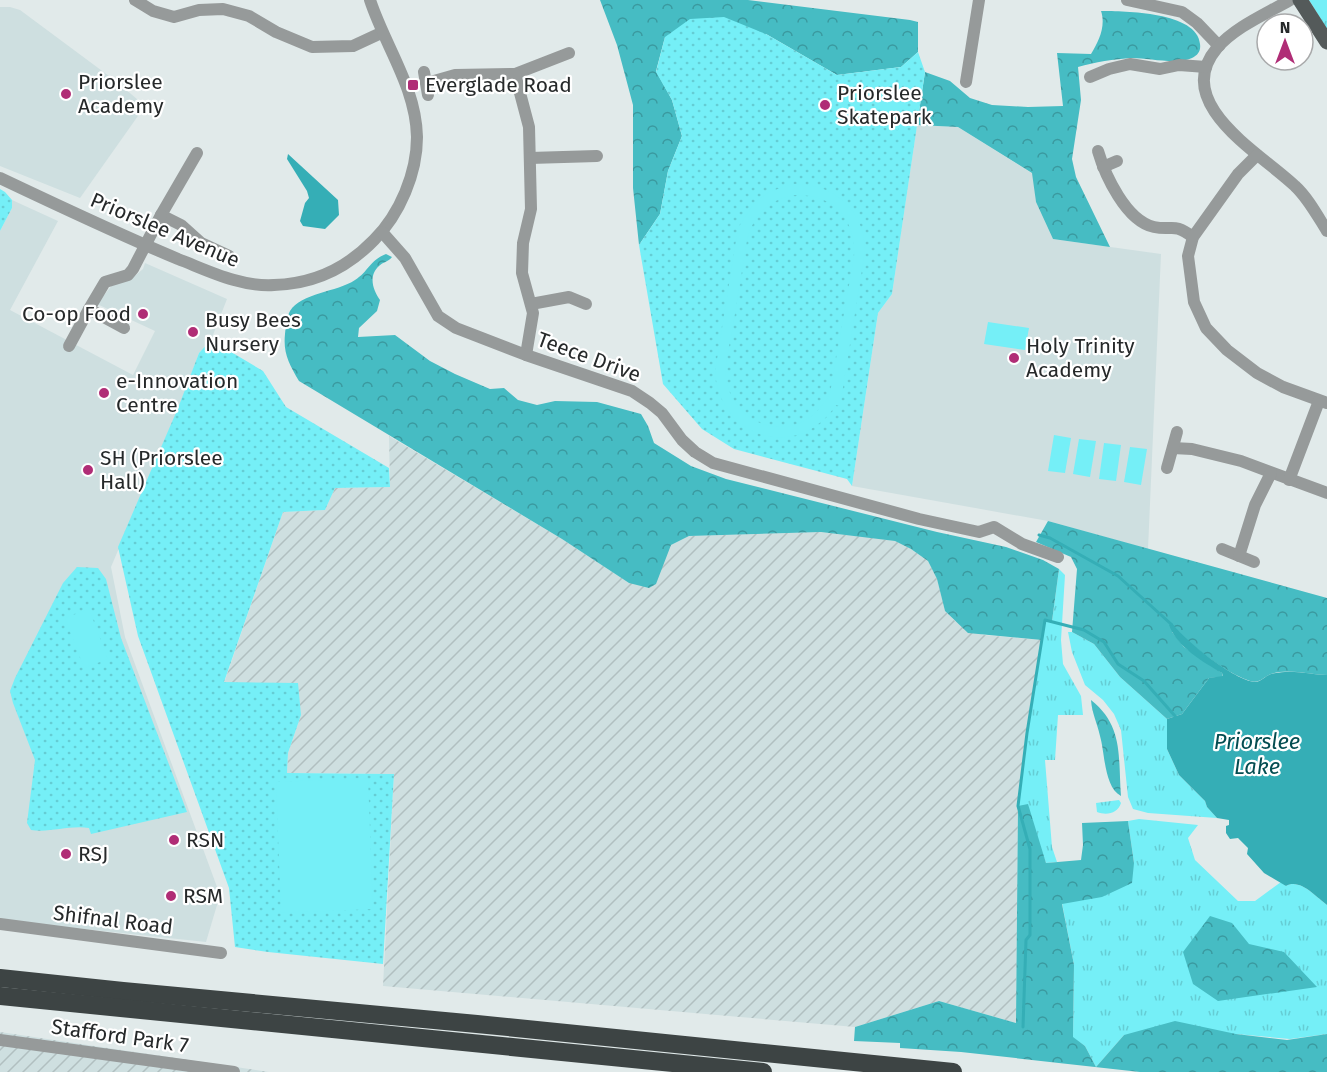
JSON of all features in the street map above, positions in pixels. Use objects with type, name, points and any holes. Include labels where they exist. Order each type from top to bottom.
[{"type":"highway","points":[[0,978],[953,1072]]},
{"type":"highway","points":[[0,996],[763,1072]]},
{"type":"main road","points":[[1300,0],[1327,42]]},
{"type":"street","points":[[135,0],[153,11],[174,17],[199,10],[223,9],[249,16],[276,32],[312,47],[353,46],[381,33]]},
{"type":"street","name":"Priorslee Avenue","points":[[0,178],[145,245],[240,282],[272,286],[319,278],[339,269],[362,253],[382,232],[395,213],[406,190],[417,137],[404,76],[381,33],[370,0]]},
{"type":"street","points":[[966,82],[979,0]]},
{"type":"street","points":[[1127,0],[1182,12],[1197,23],[1219,46]]},
{"type":"street","points":[[1290,0],[1245,26],[1219,46],[1206,67],[1204,82],[1212,107],[1235,138],[1295,185],[1327,231]]},
{"type":"street","points":[[426,84],[455,75],[515,74],[569,53]]},
{"type":"street","points":[[1090,78],[1109,69],[1130,64],[1160,69],[1179,65],[1206,67]]},
{"type":"street","points":[[515,74],[529,127],[531,209],[523,243],[522,273],[532,313],[525,355]]},
{"type":"street","points":[[1098,151],[1103,167],[1127,208],[1140,221],[1154,227],[1180,227],[1193,237]]},
{"type":"street","points":[[69,346],[105,282],[128,275],[197,153]]},
{"type":"street","points":[[1257,155],[1238,174],[1193,237],[1188,256],[1194,302],[1206,328],[1227,350],[1257,374],[1283,387],[1323,402],[1289,480]]},
{"type":"street","points":[[530,158],[597,156]]},
{"type":"street","points":[[1103,167],[1117,161]]},
{"type":"street","points":[[161,215],[181,225],[201,243],[229,256]]},
{"type":"street","name":"Teece Drive","points":[[382,232],[405,258],[438,316],[456,328],[525,355],[632,391],[662,413],[682,440],[695,452],[713,463],[919,519],[979,532],[994,527],[1022,544],[1058,557]]},
{"type":"street","points":[[531,304],[569,297],[586,304]]},
{"type":"street","points":[[89,309],[124,328]]},
{"type":"street","points":[[1167,468],[1177,432]]},
{"type":"street","points":[[1173,448],[1221,455],[1327,493]]},
{"type":"street","points":[[1239,556],[1255,505],[1270,473]]},
{"type":"street","points":[[1222,549],[1254,562]]},
{"type":"street","name":"Shifnal Road","points":[[0,924],[221,953]]},
{"type":"street","name":"Stafford Park 7","points":[[0,1040],[234,1072]]},
{"type":"shaded area","name":"Priorslee Academy","points":[[0,7],[20,10],[117,82],[145,106],[80,198],[0,166]]},
{"type":"shaded area","name":"Holy Trinity Academy","points":[[917,125],[958,127],[1033,174],[1036,202],[1053,239],[1161,254],[1148,549],[1048,521],[852,486],[878,313],[892,294]]},
{"type":"shaded area","points":[[12,200],[58,221],[10,310],[133,375],[155,331],[97,304],[113,284],[136,275],[143,269],[145,263],[227,299],[211,340],[199,353],[180,404],[111,567],[125,637],[220,895],[206,942],[0,920],[0,231],[12,208]]},
{"type":"shaded area","points":[[389,436],[562,539],[629,583],[671,545],[689,536],[821,532],[867,537],[895,541],[928,561],[937,579],[945,611],[955,621],[983,635],[1042,640],[1018,806],[1016,1023],[939,1001],[855,1027],[383,986],[394,774],[287,773],[288,753],[301,715],[224,683],[283,512],[325,510],[335,488],[390,487]]},
{"type":"shaded area","points":[[0,1032],[269,1072],[0,1072]]},
{"type":"green space","points":[[600,0],[748,0],[910,20],[918,22],[918,52],[901,67],[837,75],[766,34],[665,37],[656,71],[672,100],[682,136],[668,171],[660,214],[639,245],[633,188],[633,105],[617,45]]},
{"type":"green space","points":[[1309,0],[1327,0],[1327,29]]},
{"type":"green space","points":[[1101,11],[1142,13],[1174,19],[1187,25],[1196,33],[1200,44],[1196,56],[1186,60],[1132,58],[1078,67],[1081,100],[1072,159],[1076,177],[1110,247],[1053,239],[1036,202],[1032,173],[958,127],[917,125],[925,72],[950,81],[970,98],[992,105],[1063,106],[1057,53],[1091,54],[1101,33],[1103,22]]},
{"type":"green space","points":[[724,17],[766,34],[837,75],[901,67],[918,52],[925,72],[892,294],[878,313],[852,486],[847,479],[734,449],[702,429],[663,384],[639,245],[660,214],[668,171],[682,136],[672,100],[656,72],[665,37],[690,19]]},
{"type":"green space","points":[[885,90],[904,93],[898,130],[879,127]]},
{"type":"green space","points":[[792,184],[807,185],[833,193],[844,201],[859,223],[864,236],[865,251],[840,406],[836,405],[820,423],[802,433],[782,437],[763,435],[745,427],[731,413],[720,395],[715,372],[738,228],[755,202],[769,192]],"holes":[[[795,195],[821,199],[840,211],[851,231],[854,257],[830,393],[822,406],[805,421],[791,426],[772,426],[753,419],[738,406],[728,388],[726,366],[747,240],[753,223],[770,204],[777,200]]]},
{"type":"green space","points":[[0,189],[12,200],[12,208],[0,231]]},
{"type":"green space","points":[[386,254],[392,257],[379,266],[373,279],[375,292],[380,300],[377,311],[359,328],[358,337],[395,335],[430,361],[490,389],[504,388],[518,400],[537,405],[555,401],[597,402],[641,414],[654,443],[691,466],[726,479],[1006,547],[1043,560],[1059,569],[1052,621],[1045,620],[1042,640],[968,633],[945,611],[937,579],[928,561],[895,541],[821,532],[689,536],[671,545],[656,584],[649,588],[629,583],[562,539],[299,381],[290,364],[285,347],[286,322],[290,311],[302,300],[355,280],[376,259]]},
{"type":"green space","points":[[988,322],[1029,328],[1025,350],[984,344]]},
{"type":"green space","points":[[211,340],[263,371],[286,407],[389,468],[390,487],[335,488],[325,510],[283,512],[224,682],[298,683],[301,715],[288,753],[287,773],[394,774],[383,964],[235,947],[229,888],[138,636],[118,547],[178,408],[199,353]]},
{"type":"green space","points":[[1054,435],[1071,438],[1065,473],[1048,471]]},
{"type":"green space","points":[[1079,439],[1096,441],[1090,477],[1073,474]]},
{"type":"green space","points":[[1104,443],[1121,445],[1116,481],[1099,479]]},
{"type":"green space","points":[[1130,447],[1147,449],[1141,485],[1124,482]]},
{"type":"green space","points":[[1048,521],[1327,598],[1327,675],[1278,672],[1256,682],[1250,681],[1221,666],[1182,636],[1172,632],[1184,647],[1222,673],[1223,677],[1209,678],[1182,714],[1167,719],[1120,677],[1094,644],[1072,632],[1077,569],[1071,557],[1036,542]]},
{"type":"green space","points":[[77,567],[98,568],[106,579],[121,638],[187,812],[91,834],[89,828],[82,827],[45,831],[31,830],[27,823],[35,760],[10,691],[63,583]]},
{"type":"green space","points":[[1059,569],[1065,575],[1061,640],[1063,664],[1081,696],[1083,715],[1058,715],[1055,760],[1045,760],[1052,847],[1057,862],[1046,863],[1037,839],[1018,806],[1045,620],[1052,621]]},
{"type":"green space","points":[[89,609],[108,659],[84,668],[65,618]]},
{"type":"green space","points":[[1068,632],[1094,644],[1120,677],[1167,719],[1167,749],[1179,775],[1205,801],[1207,807],[1217,818],[1148,813],[1133,809],[1128,797],[1121,730],[1114,714],[1103,700],[1085,685],[1072,652]]},
{"type":"green space","points":[[1091,700],[1102,710],[1114,732],[1119,756],[1121,796],[1115,792],[1108,778]]},
{"type":"green space","points":[[368,778],[373,909],[281,913],[276,782]]},
{"type":"green space","points":[[1119,800],[1120,806],[1115,811],[1108,814],[1097,812],[1096,803]]},
{"type":"green space","points":[[1028,804],[1046,863],[1081,860],[1082,823],[1128,821],[1134,863],[1132,883],[1102,897],[1062,904],[1074,965],[1073,1037],[1085,1046],[1096,1067],[1124,1035],[1175,1021],[1236,1034],[1287,1040],[1327,1034],[1327,1072],[1140,1072],[961,1052],[900,1048],[900,1043],[854,1041],[855,1027],[939,1001],[1016,1023],[1018,806]]},
{"type":"green space","points":[[1139,819],[1198,825],[1188,838],[1195,860],[1238,901],[1255,901],[1281,882],[1286,886],[1297,884],[1302,886],[1327,905],[1327,1034],[1290,1039],[1236,1034],[1124,1035],[1096,1067],[1085,1046],[1073,1038],[1074,965],[1062,903],[1073,901],[1134,863],[1128,821]]},
{"type":"green space","points":[[1210,916],[1232,923],[1249,944],[1284,952],[1317,987],[1218,1001],[1193,984],[1183,952]]},
{"type":"water","points":[[288,154],[338,200],[339,215],[325,229],[303,226],[300,221],[305,203],[309,198],[287,159]]},
{"type":"water","name":"Priorslee Lake","points":[[1172,623],[1210,658],[1246,680],[1257,682],[1271,674],[1283,672],[1327,675],[1327,905],[1302,886],[1291,884],[1286,886],[1264,873],[1247,854],[1248,848],[1238,838],[1230,839],[1226,833],[1229,820],[1217,818],[1207,807],[1205,801],[1179,775],[1167,749],[1167,719],[1182,714],[1209,678],[1223,676],[1222,673],[1184,647],[1169,625]]},
{"type":"waterway","points":[[1039,535],[1050,538],[1118,576],[1171,624]]},
{"type":"waterway","points":[[1023,1027],[1026,940],[1030,935],[1030,849],[1018,806],[1045,620],[1084,630],[1104,642],[1118,664],[1144,681],[1175,716]]},
{"type":"place","name":"Everglade Road","points":[[413,85]]},
{"type":"place","name":"Priorslee Academy","points":[[66,94]]},
{"type":"place","name":"Priorslee Skatepark","points":[[825,105]]},
{"type":"place","name":"Co-op Food","points":[[143,314]]},
{"type":"place","name":"Busy Bees Nursery","points":[[193,332]]},
{"type":"place","name":"Holy Trinity Academy","points":[[1014,358]]},
{"type":"place","name":"e-Innovation Centre","points":[[104,393]]},
{"type":"place","name":"SH (Priorslee Hall)","points":[[88,470]]},
{"type":"place","name":"RSN","points":[[174,840]]},
{"type":"place","name":"RSJ","points":[[66,854]]},
{"type":"place","name":"RSM","points":[[171,896]]}]
